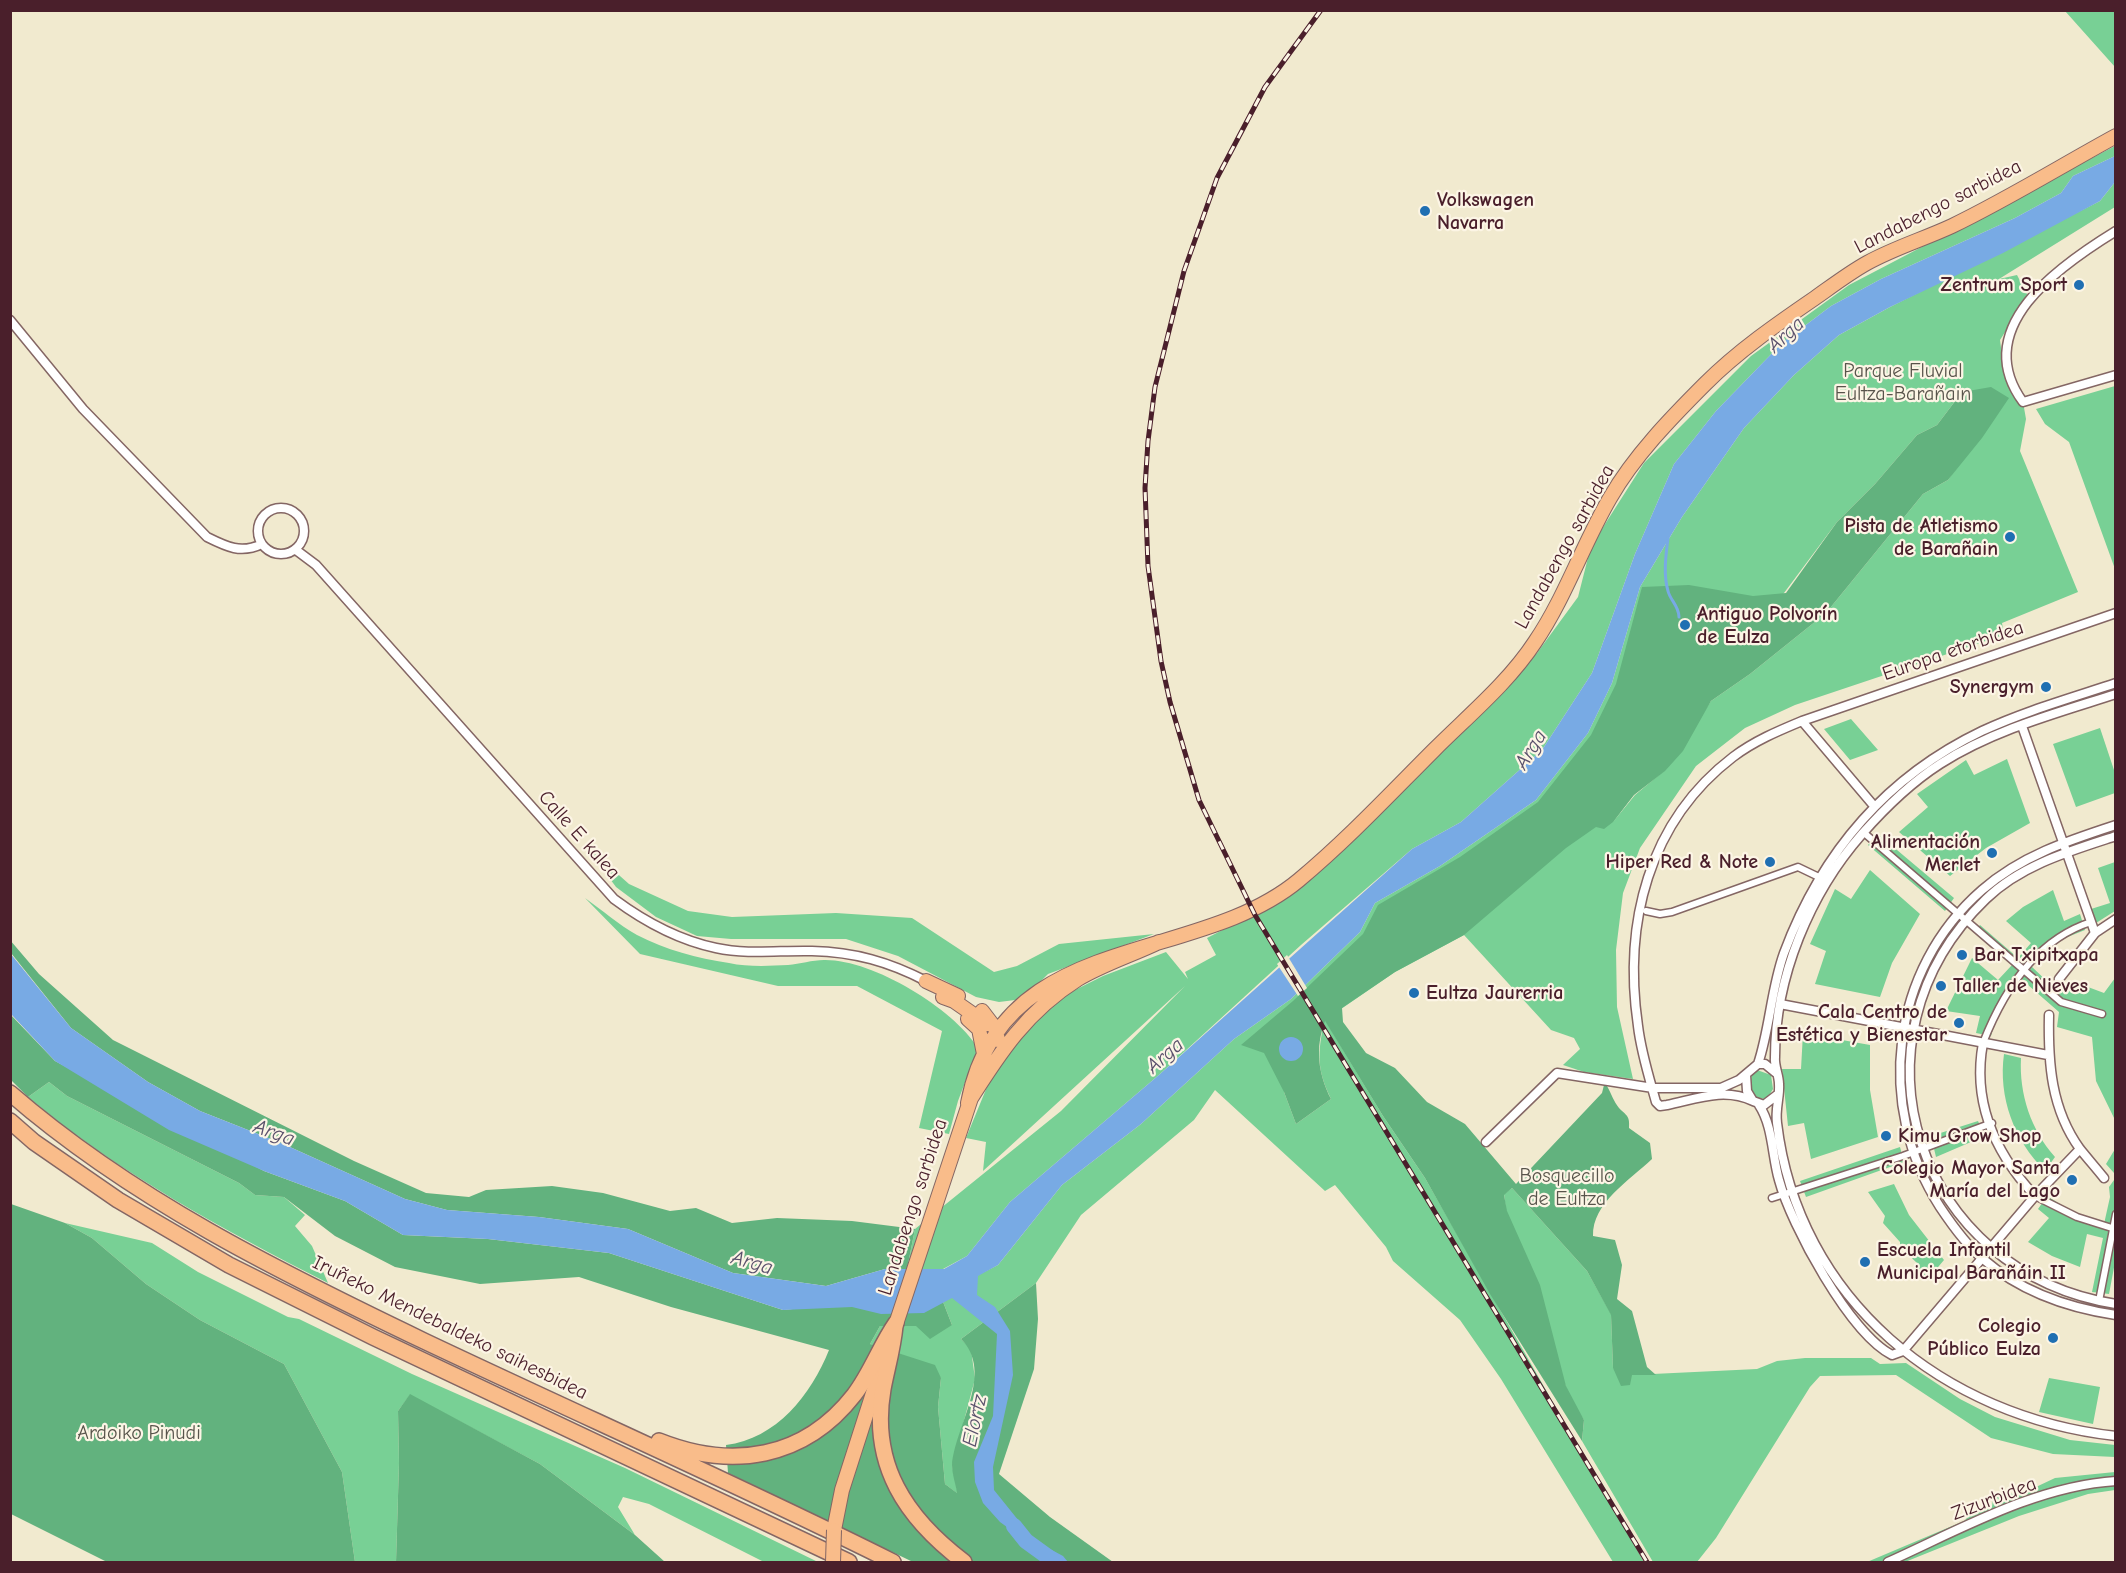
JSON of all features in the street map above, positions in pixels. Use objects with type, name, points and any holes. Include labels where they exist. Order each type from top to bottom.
[{"type":"highway","name":"Landabengo sarbidea","points":[[1159,942],[1244,912],[1299,880],[1506,679],[1535,642],[1612,495],[1670,422],[1707,382],[1772,328],[1864,264],[1951,226],[2115,135]]},
{"type":"highway","points":[[968,1103],[1018,1029],[1058,993],[1080,978],[1159,942]]},
{"type":"highway","points":[[968,1103],[973,1077],[984,1054],[999,1030],[1021,1008],[1052,983],[1071,973],[1121,952],[1159,942]]},
{"type":"highway","points":[[926,981],[980,1029],[984,1054]]},
{"type":"highway","points":[[926,981],[948,990],[982,1011],[999,1030]]},
{"type":"highway","points":[[999,1030],[1021,1019],[1047,997],[1058,993]]},
{"type":"highway","points":[[943,998],[954,1001],[999,1030]]},
{"type":"highway","points":[[982,1011],[1003,1014],[1021,1008]]},
{"type":"highway","points":[[968,1103],[996,1050],[999,1030]]},
{"type":"highway","name":"Iruñeko Mendebaldeko saihesbidea","points":[[10,1093],[53,1130],[180,1214],[317,1290],[893,1563]]},
{"type":"highway","name":"Landabengo sarbidea","points":[[896,1323],[968,1103]]},
{"type":"highway","name":"Iruñeko Mendebaldeko saihesbidea","points":[[10,1120],[34,1142],[118,1200],[229,1266],[373,1337],[849,1563]]},
{"type":"highway","points":[[833,1563],[834,1530],[842,1490],[896,1323]]},
{"type":"highway","points":[[513,1383],[677,1449],[704,1456],[744,1457],[765,1454],[812,1434],[843,1408],[881,1366]]},
{"type":"highway","points":[[881,1366],[886,1457],[898,1492],[921,1526],[964,1563]]},
{"type":"street","points":[[2115,231],[2069,260],[2032,298],[2006,339],[2008,373],[2013,388],[2023,402],[2115,375]]},
{"type":"street","points":[[10,320],[83,409],[207,537],[232,549],[250,549],[262,544]]},
{"type":"street","points":[[284,508],[298,514],[303,521],[304,536],[296,550],[281,555],[273,553],[262,544],[258,530],[264,516],[269,511],[284,508]]},
{"type":"street","name":"Calle E kalea","points":[[296,550],[316,565],[614,899],[642,920],[686,940],[718,949],[754,952],[850,953],[898,966],[926,981]]},
{"type":"street","name":"Europa etorbidea","points":[[1653,1088],[1638,1028],[1633,983],[1638,909],[1659,847],[1678,815],[1703,783],[1766,736],[1802,721],[2115,613]]},
{"type":"street","points":[[1486,1142],[1557,1073],[1653,1088],[1721,1088],[1746,1075],[1758,1064],[1784,954],[1824,879],[1871,809],[1918,770],[1982,731],[2115,683]]},
{"type":"street","points":[[2115,696],[2022,726],[1985,741],[1940,764],[1920,778],[1863,832],[1824,879],[1810,912],[1784,985],[1774,1059],[1778,1076],[1777,1126],[1793,1192],[1819,1251],[1835,1277],[1874,1326],[1903,1351],[1961,1389],[2013,1414],[2053,1427],[2115,1436]]},
{"type":"street","points":[[1802,721],[1871,809],[1870,820],[1875,821]]},
{"type":"street","points":[[2022,726],[2095,933]]},
{"type":"street","points":[[1883,798],[1889,798],[1893,805]]},
{"type":"street","points":[[2115,825],[2027,858],[2003,873],[1958,914],[1922,968],[1902,1027],[1899,1061],[1901,1098],[1912,1153],[1926,1185],[1952,1225],[1982,1258],[2010,1277],[2060,1302],[2089,1311],[2115,1315]]},
{"type":"street","points":[[1863,832],[2064,1004],[2102,1014]]},
{"type":"street","points":[[2115,836],[2066,853],[2009,881],[1986,898],[1947,945],[1924,990],[1914,1029],[1910,1058],[1911,1099],[1922,1149],[1937,1182],[1963,1220],[1990,1248],[2036,1281],[2098,1302],[2115,1304]]},
{"type":"street","points":[[1646,911],[1660,914],[1672,912],[1798,867],[1824,879]]},
{"type":"street","points":[[2059,979],[2095,933],[2115,919]]},
{"type":"street","points":[[2091,922],[2071,931],[2023,969],[2000,1006],[1983,1043],[1980,1079],[1991,1124],[2010,1167],[2035,1196],[2077,1217],[2114,1229]]},
{"type":"street","points":[[1780,1004],[2048,1055]]},
{"type":"street","points":[[2049,1015],[2048,1055],[2058,1108],[2080,1149],[2104,1178]]},
{"type":"street","points":[[1758,1064],[1765,1064],[1778,1076]]},
{"type":"street","points":[[1746,1075],[1747,1091],[1766,1120],[1784,1195],[1814,1259],[1848,1310],[1889,1354],[1900,1354],[1903,1351],[2035,1196],[2080,1149]]},
{"type":"street","points":[[1653,1088],[1660,1106],[1722,1093],[1740,1095],[1756,1103],[1773,1101],[1777,1095]]},
{"type":"street","points":[[1772,1198],[1912,1153],[1991,1124]]},
{"type":"street","points":[[2098,1302],[2114,1229],[2115,1214]]},
{"type":"street","name":"Zizurbidea","points":[[1888,1563],[2024,1503],[2076,1487],[2115,1481]]},
{"type":"green space","points":[[2065,11],[2115,11],[2115,67]]},
{"type":"green space","points":[[2115,146],[2115,156],[2073,176],[2061,193],[2015,218],[1881,279],[1831,306],[1782,343],[1716,411],[1674,464],[1635,554],[1592,673],[1542,750],[1461,822],[1412,849],[1301,945],[1160,1074],[1010,1202],[967,1256],[943,1269],[907,1269],[915,1229],[1061,1111],[1185,986],[983,1171],[986,1142],[966,1138],[989,1082],[1026,1023],[1063,996],[1103,976],[1166,952],[1188,979],[1185,972],[1216,955],[1207,938],[1244,919],[1456,736],[1537,653],[1578,597],[1591,546],[1644,463],[1751,356],[1849,285]]},
{"type":"green space","name":"Parque Fluvial Eultza-Barañain","points":[[2115,182],[2115,207],[1999,279],[2017,275],[2028,296],[2000,340],[2004,371],[2023,402],[2026,419],[2020,451],[2078,592],[2002,623],[2004,635],[1795,705],[1745,728],[1696,766],[1640,848],[1623,893],[1616,950],[1617,1007],[1633,1079],[1584,1072],[1563,1065],[1580,1049],[1574,1038],[1551,1030],[1464,935],[1395,972],[1325,1020],[1383,1116],[1425,1178],[1644,1562],[1613,1562],[1501,1379],[1460,1320],[1393,1261],[1386,1247],[1335,1185],[1325,1191],[1215,1090],[1194,1120],[1081,1215],[1036,1283],[961,1339],[971,1349],[975,1379],[952,1466],[958,1494],[945,1484],[938,1407],[941,1378],[870,1344],[880,1326],[952,1325],[940,1294],[998,1265],[1062,1185],[1141,1124],[1234,1039],[1291,999],[1360,932],[1375,903],[1440,866],[1536,800],[1588,733],[1612,683],[1640,587],[1682,517],[1744,428],[1794,375],[1839,335],[2100,201]],"holes":[[[1962,392],[1957,467],[1948,480],[1923,494],[1826,613],[1750,674],[1711,701],[1665,770],[1635,795],[1613,822],[1837,522],[1875,484],[1917,435],[1937,425]],[[1324,1021],[1320,1042],[1320,1060],[1323,1078],[1331,1099],[1296,1124],[1284,1092]]]},
{"type":"green space","points":[[2116,386],[2115,569],[2069,442],[2045,424],[2036,409]]},
{"type":"green space","name":"Bosquecillo de Eultza","points":[[1991,387],[2009,398],[1982,438],[1948,480],[1923,494],[1826,613],[1750,674],[1711,701],[1683,751],[1665,771],[1634,795],[1613,822],[1604,829],[1596,827],[1566,848],[1464,935],[1395,972],[1342,1008],[1343,1022],[1366,1053],[1395,1068],[1427,1102],[1465,1124],[1516,1184],[1602,1093],[1604,1085],[1607,1086],[1617,1106],[1627,1116],[1629,1128],[1650,1143],[1652,1159],[1605,1203],[1594,1224],[1593,1236],[1615,1240],[1622,1265],[1617,1299],[1632,1311],[1647,1367],[1656,1375],[1632,1375],[1630,1385],[1621,1386],[1613,1368],[1611,1315],[1587,1271],[1512,1188],[1504,1195],[1507,1211],[1540,1285],[1566,1386],[1584,1420],[1582,1441],[1490,1294],[1425,1178],[1383,1116],[1325,1021],[1320,1041],[1319,1060],[1323,1080],[1331,1099],[1296,1124],[1284,1092],[1264,1053],[1241,1045],[1293,1001],[1363,934],[1378,905],[1460,857],[1538,802],[1591,735],[1616,684],[1642,587],[1689,585],[1753,596],[1786,593],[1837,522],[1875,484],[1917,435],[1937,425],[1962,392]]},
{"type":"green space","points":[[1851,719],[1878,750],[1850,760],[1824,729]]},
{"type":"green space","points":[[2100,728],[2115,773],[2115,793],[2076,807],[2053,744]]},
{"type":"green space","points":[[2007,759],[2030,823],[1986,848],[1950,876],[1899,832],[1928,807],[1917,794],[1966,760],[1974,775]]},
{"type":"green space","points":[[1878,834],[1954,898],[1945,911],[1868,845]]},
{"type":"green space","points":[[584,844],[629,884],[688,911],[732,917],[836,913],[912,918],[994,972],[1017,966],[1059,944],[1154,934],[1048,974],[1023,999],[999,1002],[976,997],[898,956],[846,939],[731,939],[697,936],[656,917],[616,887]]},
{"type":"green space","points":[[2115,862],[2115,911],[2096,923],[2091,909],[2110,903],[2098,868]]},
{"type":"green space","points":[[1870,870],[1920,914],[1892,963],[1880,997],[1815,984],[1826,951],[1810,944],[1835,889],[1851,899]]},
{"type":"green space","points":[[2053,890],[2064,921],[2080,914],[2085,930],[2060,940],[2030,965],[2053,987],[2061,989],[2072,981],[2104,993],[2115,978],[2115,1120],[2096,1081],[2092,1037],[2057,1027],[2059,1012],[2020,978],[1996,1018],[1991,1036],[1976,1033],[1980,1016],[1946,1011],[1972,958],[1998,980],[2012,965],[1974,932],[1980,925],[2018,958],[2031,943],[2006,921],[2023,907]]},
{"type":"green space","points":[[585,898],[637,935],[682,953],[751,966],[788,965],[820,960],[843,962],[887,977],[931,1002],[950,1017],[978,1048],[958,1101],[949,1134],[919,1128],[942,1031],[857,986],[778,986],[640,954]]},
{"type":"green space","points":[[10,940],[39,974],[113,1040],[354,1161],[426,1193],[469,1197],[486,1190],[552,1186],[603,1193],[670,1211],[696,1208],[732,1223],[777,1218],[852,1221],[915,1229],[907,1269],[885,1269],[826,1286],[733,1273],[628,1229],[539,1217],[447,1210],[405,1199],[281,1143],[200,1111],[148,1082],[71,1028],[11,953]]},
{"type":"green space","points":[[10,1014],[55,1061],[264,1171],[345,1201],[403,1235],[488,1239],[609,1253],[783,1310],[940,1294],[952,1325],[930,1339],[916,1326],[880,1326],[870,1344],[935,1365],[941,1378],[938,1407],[945,1484],[957,1493],[952,1465],[974,1384],[974,1368],[970,1353],[961,1339],[1036,1283],[1038,1319],[1034,1369],[999,1474],[1050,1517],[1113,1562],[913,1562],[728,1473],[726,1445],[761,1434],[790,1412],[812,1383],[829,1350],[671,1307],[579,1277],[480,1284],[395,1267],[335,1236],[284,1197],[255,1195],[239,1183],[67,1096],[49,1082],[28,1097],[11,1080]]},
{"type":"green space","points":[[1803,1033],[1870,1045],[1870,1090],[1878,1137],[1811,1159],[1804,1123],[1788,1126],[1782,1069],[1801,1069]]},
{"type":"green space","points":[[2004,1054],[2021,1058],[2022,1085],[2028,1111],[2039,1135],[2055,1157],[2045,1171],[2025,1146],[2011,1117],[2004,1086]]},
{"type":"green space","points":[[1757,1070],[1771,1075],[1773,1089],[1767,1099],[1756,1098],[1753,1093],[1751,1077]]},
{"type":"green space","points":[[49,1082],[67,1096],[239,1183],[255,1195],[284,1197],[305,1215],[295,1226],[312,1246],[328,1283],[211,1221],[98,1151],[28,1097]]},
{"type":"green space","points":[[1978,1121],[1985,1136],[1936,1157],[1931,1136]]},
{"type":"green space","points":[[1900,1147],[1904,1162],[1806,1197],[1800,1181]]},
{"type":"green space","points":[[2115,1149],[2116,1257],[2109,1294],[2092,1292],[2103,1238],[2087,1234],[2080,1267],[2052,1256],[2028,1242],[2049,1218],[2038,1209],[2047,1196],[2068,1209],[2104,1224],[2110,1197],[2109,1187],[2114,1180],[2114,1173],[2106,1164]]},
{"type":"green space","points":[[1894,1184],[1909,1215],[1944,1260],[1928,1279],[1918,1272],[1917,1263],[1900,1247],[1900,1242],[1883,1223],[1885,1216],[1868,1192]]},
{"type":"green space","points":[[1512,1188],[1587,1271],[1611,1314],[1613,1368],[1632,1375],[1757,1369],[1777,1361],[1805,1358],[1871,1358],[1880,1364],[1906,1363],[1960,1399],[1995,1417],[2070,1440],[2115,1445],[2115,1457],[2053,1454],[1991,1438],[1896,1375],[1820,1376],[1810,1387],[1716,1538],[1697,1562],[1653,1562],[1582,1441],[1584,1420],[1571,1402],[1506,1210],[1504,1194]]},
{"type":"green space","name":"Ardoiko Pinudi","points":[[11,1204],[65,1223],[92,1238],[146,1284],[200,1320],[284,1364],[342,1472],[355,1562],[107,1562],[11,1514]]},
{"type":"green space","points":[[65,1223],[152,1243],[198,1272],[288,1317],[299,1319],[412,1374],[625,1468],[818,1562],[764,1562],[649,1504],[623,1497],[618,1507],[635,1535],[540,1464],[410,1395],[398,1411],[396,1562],[355,1562],[342,1472],[284,1364],[200,1320],[146,1284],[92,1238]]},
{"type":"green space","points":[[2049,1378],[2100,1387],[2093,1424],[2039,1412]]},
{"type":"green space","points":[[410,1394],[540,1464],[635,1535],[665,1562],[396,1562],[398,1411]]},
{"type":"green space","points":[[2115,1472],[2115,1490],[2088,1494],[2019,1516],[1905,1562],[1867,1562],[1992,1507],[1993,1499],[2002,1492],[2019,1495],[2055,1478]]},
{"type":"water","points":[[2115,156],[2115,182],[2100,201],[2003,253],[1890,307],[1839,335],[1794,375],[1744,428],[1682,517],[1640,587],[1612,683],[1588,733],[1536,800],[1440,866],[1375,903],[1360,932],[1291,999],[1234,1039],[1141,1124],[1062,1185],[998,1265],[978,1276],[977,1295],[995,1307],[1010,1331],[1013,1375],[993,1467],[994,1490],[1035,1541],[1063,1556],[1068,1562],[1055,1562],[1000,1522],[983,1503],[975,1482],[974,1462],[993,1416],[997,1334],[952,1298],[924,1313],[881,1314],[852,1307],[783,1310],[609,1253],[488,1239],[403,1235],[345,1201],[264,1171],[169,1130],[55,1061],[11,1014],[10,953],[71,1028],[148,1082],[200,1111],[281,1143],[405,1199],[447,1210],[539,1217],[628,1229],[733,1273],[826,1286],[885,1269],[944,1269],[967,1256],[1010,1202],[1160,1074],[1412,849],[1461,822],[1542,750],[1592,673],[1635,554],[1674,464],[1716,411],[1782,343],[1831,306],[1881,279],[2015,218],[2061,193],[2073,176]]},
{"type":"water","points":[[1291,1037],[1299,1041],[1303,1049],[1299,1057],[1291,1061],[1283,1057],[1279,1049],[1283,1041]]},
{"type":"pier","points":[[1287,955],[1307,988],[1298,996],[1277,964]]},
{"type":"waterway","points":[[1668,538],[1665,564],[1666,584],[1679,617]]},
{"type":"waterway","name":"Elortz","points":[[1014,1526],[1026,1541],[1055,1562]]},
{"type":"railway","points":[[1321,10],[1265,87],[1217,178],[1184,271],[1155,387],[1145,488],[1148,566],[1161,661],[1170,702],[1199,800],[1255,915],[1647,1562]]},
{"type":"place","name":"Volkswagen Navarra","points":[[1425,211]]},
{"type":"place","name":"Zentrum Sport","points":[[2079,285]]},
{"type":"place","name":"Pista de Atletismo de Barañain","points":[[2010,537]]},
{"type":"place","name":"Antiguo Polvorín de Eulza","points":[[1685,625]]},
{"type":"place","name":"Synergym","points":[[2046,687]]},
{"type":"place","name":"Alimentación Merlet","points":[[1992,853]]},
{"type":"place","name":"Hiper Red & Note","points":[[1770,862]]},
{"type":"place","name":"Bar Txipitxapa","points":[[1962,955]]},
{"type":"place","name":"Taller de Nieves","points":[[1941,986]]},
{"type":"place","name":"Eultza Jaurerria","points":[[1414,993]]},
{"type":"place","name":"Cala Centro de Estética y Bienestar","points":[[1959,1023]]},
{"type":"place","name":"Kimu Grow Shop","points":[[1886,1136]]},
{"type":"place","name":"Colegio Mayor Santa María del Lago","points":[[2072,1180]]},
{"type":"place","name":"Escuela Infantil Municipal Barañáin II","points":[[1865,1262]]},
{"type":"place","name":"Colegio Público Eulza","points":[[2053,1338]]},
{"type":"water label","name":"Arga","points":[[1786,335]]},
{"type":"water label","name":"Arga","points":[[1531,750]]},
{"type":"water label","name":"Arga","points":[[1165,1056]]},
{"type":"water label","name":"Arga","points":[[274,1133]]},
{"type":"water label","name":"Arga","points":[[752,1263]]}]
